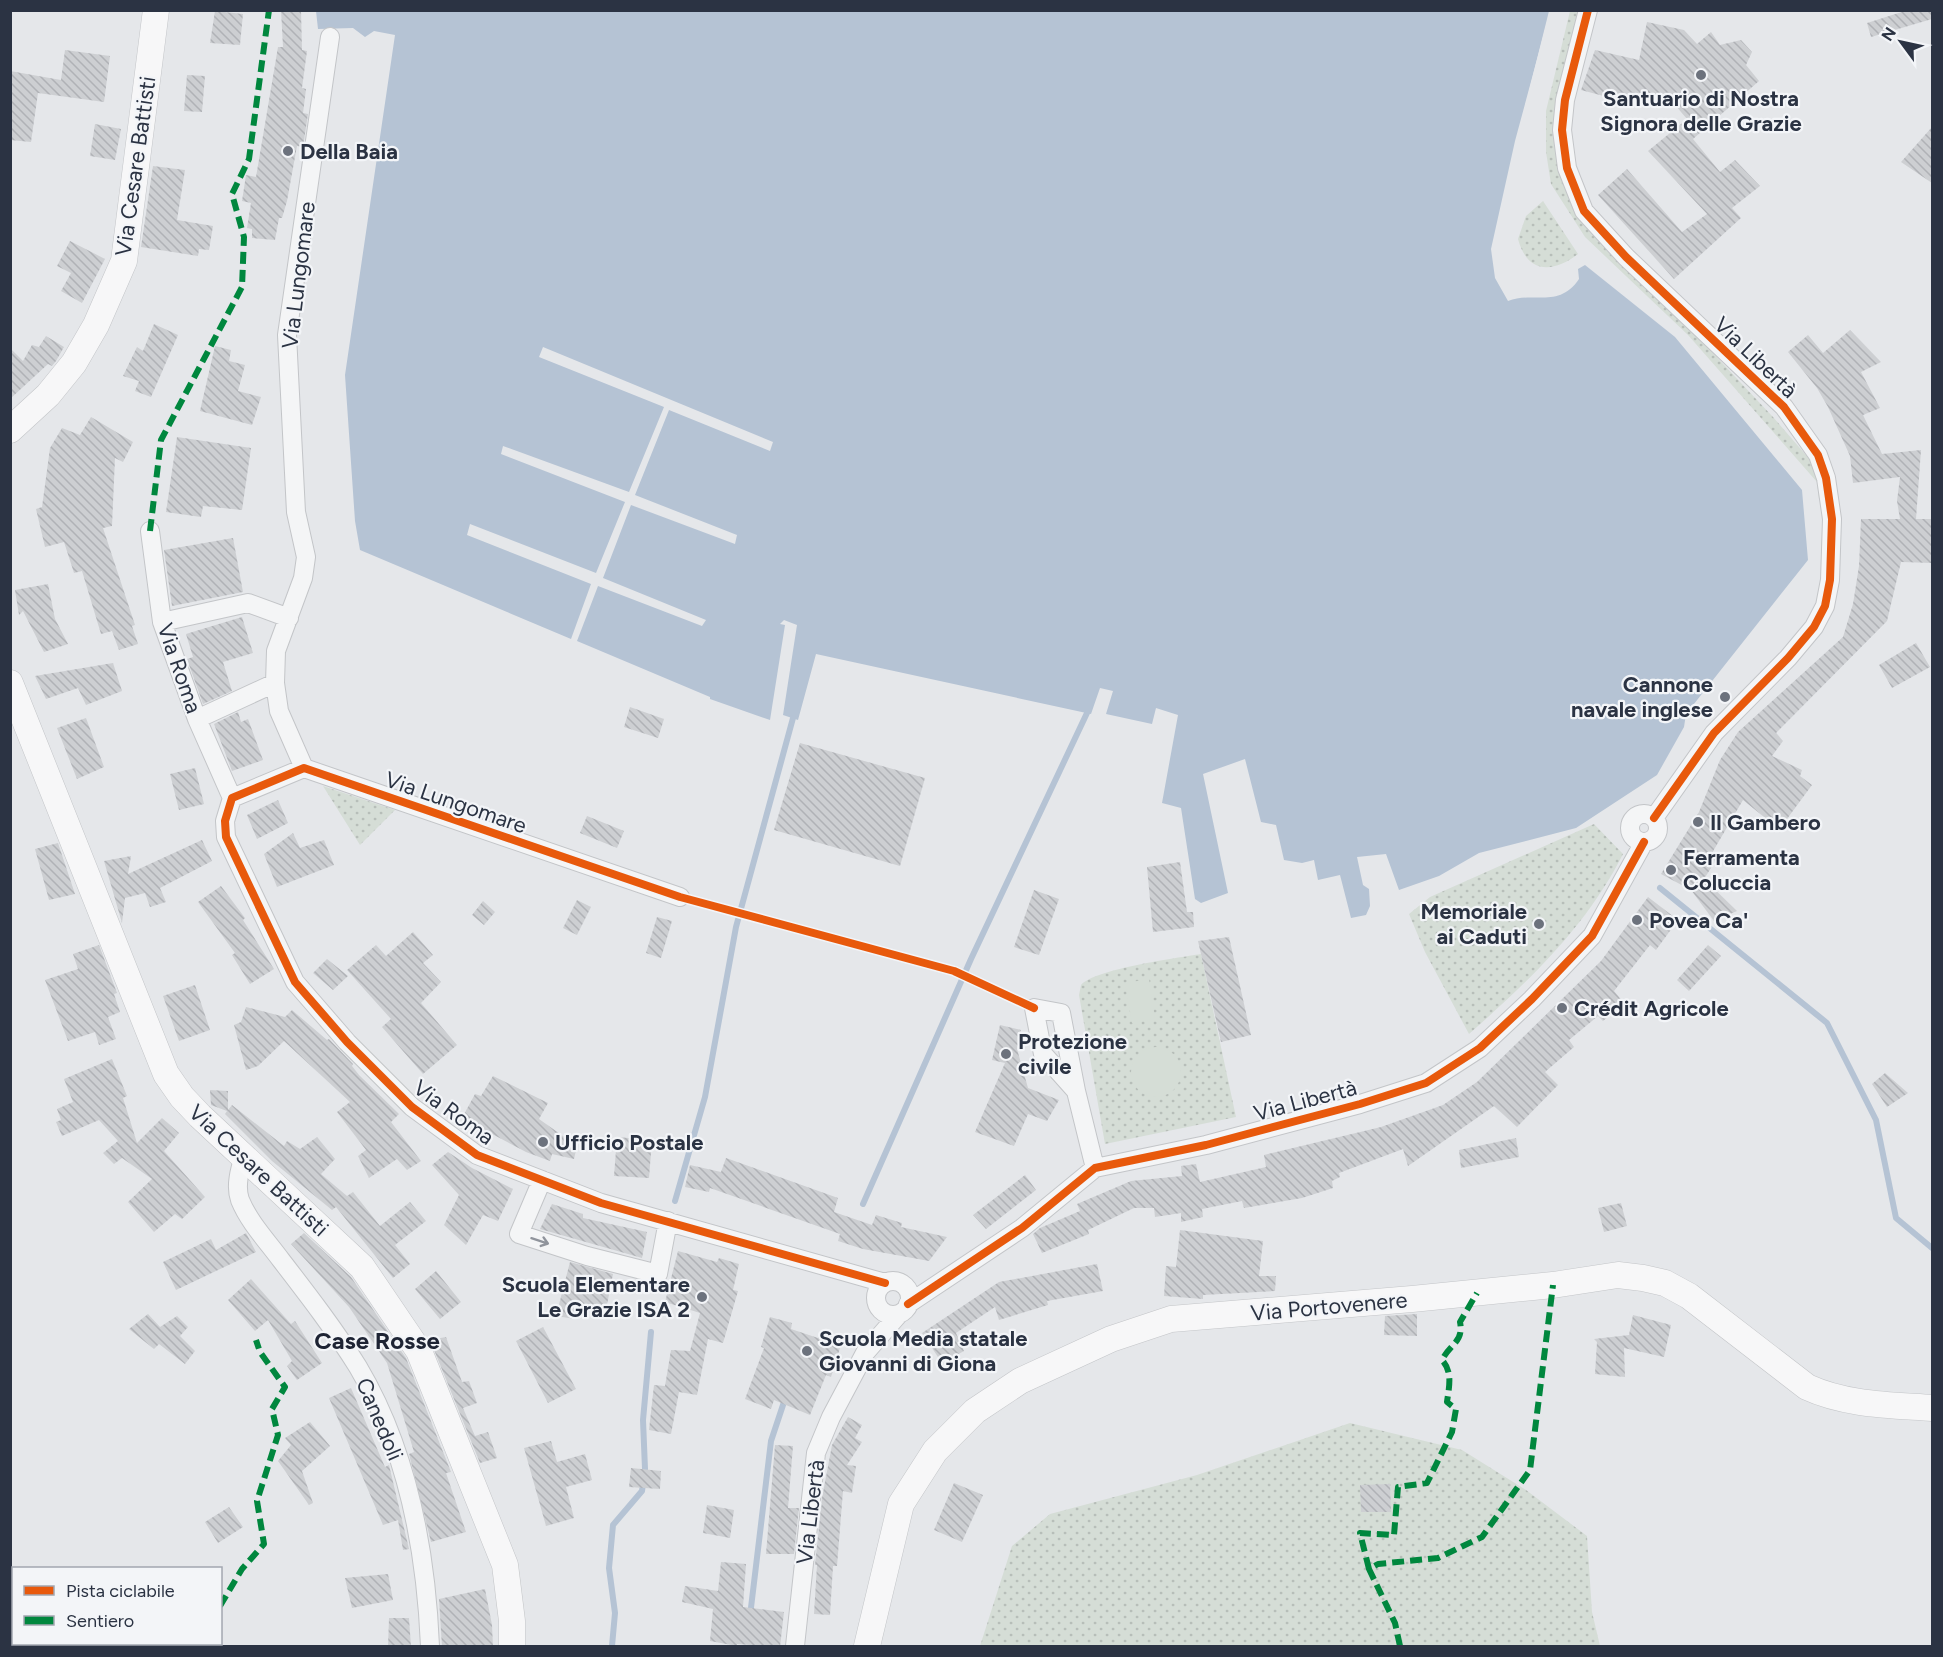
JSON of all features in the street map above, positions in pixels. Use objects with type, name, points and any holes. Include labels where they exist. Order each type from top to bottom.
[{"type":"main road","name":"Via Cesare Battisti","points":[[10,430],[48,395],[74,363],[96,325],[124,261],[156,10]]},
{"type":"main road","name":"Via Cesare Battisti","points":[[10,683],[166,1074],[188,1103],[362,1267],[419,1351],[505,1565],[512,1621],[512,1647]]},
{"type":"main road","name":"Via Portovenere","points":[[867,1647],[901,1504],[935,1451],[975,1411],[1020,1381],[1111,1339],[1171,1319],[1445,1296],[1618,1275],[1665,1283],[1689,1296],[1807,1388],[1856,1402],[1932,1408]]},
{"type":"street","name":"Via Libertà","points":[[795,1647],[816,1453],[831,1417],[866,1353],[904,1301],[952,1277],[1022,1228],[1095,1168],[1206,1145],[1360,1104],[1426,1083],[1480,1048],[1532,999],[1592,936],[1644,842],[1653,839],[1658,832],[1654,818],[1714,733],[1788,658],[1814,627],[1825,606],[1830,580],[1832,519],[1826,478],[1818,455],[1784,407],[1626,257],[1584,211],[1567,168],[1562,130],[1565,100],[1588,10]]},
{"type":"street","name":"Via Lungomare","points":[[330,37],[287,336],[296,512],[306,556],[303,579],[276,651],[275,683],[279,711],[304,768],[680,897]]},
{"type":"street","name":"Via Roma","points":[[150,531],[162,622],[230,802],[226,837],[295,982],[347,1042],[416,1110],[477,1155],[601,1203],[864,1275],[880,1295]]},
{"type":"street","points":[[162,622],[248,603],[288,618]]},
{"type":"street","points":[[197,719],[275,683]]},
{"type":"street","points":[[230,802],[304,768]]},
{"type":"street","points":[[1076,1091],[1095,1168]]},
{"type":"street","name":"Canedoli","points":[[244,1155],[238,1176],[240,1199],[254,1223],[341,1342],[382,1414],[410,1494],[420,1548],[430,1647]]},
{"type":"street","points":[[542,1180],[519,1234],[587,1256],[658,1274],[668,1221]]},
{"type":"street","points":[[896,1281],[904,1301],[888,1314],[880,1295],[896,1281]]},
{"type":"street","name":"Via Libertà","points":[[866,1353],[880,1295]]},
{"type":"shaded area","points":[[1570,11],[1586,11],[1562,98],[1581,213],[1773,417],[1812,462],[1827,498],[1819,499],[1817,482],[1688,335],[1585,237],[1551,184],[1546,152],[1546,111]]},
{"type":"shaded area","points":[[1543,201],[1578,254],[1559,265],[1550,267],[1534,264],[1522,250],[1518,239],[1526,216]]},
{"type":"shaded area","points":[[323,786],[395,810],[360,845]]},
{"type":"shaded area","points":[[1594,824],[1623,854],[1608,881],[1555,952],[1469,1034],[1425,952],[1409,914],[1430,897]]},
{"type":"shaded area","points":[[1201,954],[1236,1117],[1105,1144],[1079,995],[1081,985],[1089,979],[1119,969]]},
{"type":"shaded area","points":[[1149,979],[1155,1019],[1132,1023],[1125,983]]},
{"type":"shaded area","points":[[1151,1047],[1161,1047],[1174,1054],[1181,1067],[1181,1077],[1174,1090],[1161,1097],[1151,1097],[1142,1093],[1135,1086],[1131,1077],[1131,1067],[1135,1058],[1142,1051]]},
{"type":"shaded area","points":[[1350,1423],[1462,1450],[1526,1490],[1587,1536],[1592,1612],[1600,1646],[980,1646],[1012,1546],[1050,1514],[1197,1475]]},
{"type":"water","points":[[316,11],[1550,11],[1515,141],[1491,249],[1495,278],[1508,301],[1517,298],[1554,297],[1571,288],[1579,279],[1578,269],[1585,265],[1675,337],[1802,490],[1808,560],[1686,714],[1684,727],[1657,775],[1576,828],[1479,853],[1439,876],[1399,890],[1386,854],[1357,857],[1363,885],[1369,889],[1370,906],[1366,915],[1351,918],[1340,875],[1318,880],[1314,860],[1302,863],[1284,860],[1276,825],[1261,822],[1245,759],[1203,774],[1228,893],[1201,903],[1195,899],[1181,808],[1162,803],[1178,715],[1156,708],[1152,724],[1106,714],[1113,691],[1100,688],[1091,714],[816,654],[798,720],[783,715],[797,625],[784,620],[780,624],[785,625],[770,720],[710,699],[710,697],[577,641],[598,586],[702,626],[706,620],[603,578],[631,505],[735,544],[737,535],[635,495],[669,410],[770,451],[773,442],[543,347],[539,357],[664,407],[629,492],[503,446],[501,454],[625,502],[596,573],[470,524],[467,535],[591,584],[571,639],[360,550],[355,521],[345,375],[395,35],[374,31],[365,37],[353,28],[318,29]]},
{"type":"pier","points":[[1553,10],[1531,95],[1528,95],[1549,11]]},
{"type":"building","points":[[281,10],[301,10],[302,50],[307,51],[302,88],[306,89],[303,113],[308,114],[303,147],[297,146],[287,201],[282,218],[279,218],[275,240],[252,238],[252,229],[247,228],[251,203],[242,201],[246,175],[256,177],[278,47],[283,47]]},
{"type":"building","points":[[1908,10],[1932,10],[1932,19],[1871,37],[1867,23]]},
{"type":"building","points":[[215,11],[243,14],[240,45],[210,43]]},
{"type":"building","points":[[1647,22],[1684,30],[1697,44],[1711,32],[1720,45],[1741,40],[1752,52],[1746,65],[1759,81],[1693,139],[1720,172],[1735,160],[1760,186],[1732,208],[1741,218],[1674,279],[1598,195],[1627,169],[1682,232],[1707,214],[1648,151],[1687,119],[1669,98],[1644,95],[1641,106],[1581,90],[1595,50],[1639,60]]},
{"type":"building","points":[[65,50],[110,56],[104,102],[38,93],[31,142],[10,140],[10,71],[61,80]]},
{"type":"building","points":[[187,75],[205,76],[202,112],[184,111]]},
{"type":"building","points":[[95,124],[121,129],[115,160],[90,156]]},
{"type":"building","points":[[1932,127],[1932,183],[1901,162]]},
{"type":"building","points":[[153,166],[185,170],[177,220],[213,226],[209,250],[199,249],[198,256],[141,247]]},
{"type":"building","points":[[70,241],[105,259],[82,303],[61,291],[71,273],[57,266]]},
{"type":"building","points":[[154,324],[178,335],[151,397],[135,391],[139,381],[123,376],[137,347],[143,351]]},
{"type":"building","points":[[1850,330],[1881,362],[1861,372],[1880,408],[1863,415],[1882,454],[1921,450],[1916,519],[1932,519],[1932,563],[1901,562],[1887,621],[1776,733],[1783,741],[1772,756],[1802,770],[1800,776],[1812,785],[1784,823],[1771,818],[1769,821],[1743,800],[1712,853],[1718,857],[1704,879],[1737,911],[1714,921],[1691,890],[1661,874],[1699,812],[1720,760],[1738,732],[1843,637],[1853,604],[1859,566],[1861,519],[1900,519],[1897,501],[1900,477],[1853,483],[1850,456],[1828,407],[1817,388],[1788,352],[1808,335],[1823,353]]},
{"type":"building","points":[[46,336],[64,347],[56,361],[52,366],[48,364],[10,399],[10,348],[23,361],[32,345],[39,347]]},
{"type":"building","points":[[215,346],[231,350],[229,361],[245,365],[238,391],[261,397],[252,425],[200,411]]},
{"type":"building","points":[[91,417],[133,442],[123,462],[115,458],[112,526],[103,528],[135,625],[132,626],[138,644],[119,650],[112,631],[101,634],[82,571],[74,573],[64,542],[45,547],[36,509],[42,507],[50,448],[62,428],[80,435]]},
{"type":"building","points":[[177,437],[251,448],[242,510],[203,506],[201,517],[166,512]]},
{"type":"building","points":[[233,538],[243,592],[172,606],[164,550]]},
{"type":"building","points":[[48,584],[55,619],[68,644],[44,652],[23,611],[19,615],[15,590]]},
{"type":"building","points":[[242,617],[253,653],[223,662],[232,691],[203,704],[187,659],[193,657],[186,634]]},
{"type":"building","points":[[1916,643],[1930,667],[1892,688],[1879,665]]},
{"type":"building","points":[[113,663],[122,691],[86,705],[78,688],[46,699],[35,676]]},
{"type":"building","points":[[630,707],[664,719],[658,738],[624,727]]},
{"type":"building","points":[[238,712],[241,722],[248,719],[263,760],[232,771],[214,724]]},
{"type":"building","points":[[86,718],[104,767],[77,779],[57,728]]},
{"type":"building","points":[[800,743],[925,778],[900,866],[774,830]]},
{"type":"building","points":[[195,768],[204,804],[179,810],[170,774]]},
{"type":"building","points":[[278,800],[288,823],[257,839],[247,815]]},
{"type":"building","points":[[587,816],[624,831],[617,848],[580,833]]},
{"type":"building","points":[[293,833],[300,848],[324,840],[334,865],[277,887],[264,854]]},
{"type":"building","points":[[202,840],[212,861],[160,888],[166,902],[150,907],[145,893],[125,898],[122,923],[104,861],[131,856],[128,874]]},
{"type":"building","points":[[58,843],[75,894],[49,900],[35,849]]},
{"type":"building","points":[[1180,862],[1187,912],[1193,912],[1194,927],[1153,932],[1147,867]]},
{"type":"building","points":[[221,886],[245,918],[243,920],[274,969],[250,984],[232,955],[235,953],[198,902]]},
{"type":"building","points":[[1034,890],[1059,899],[1039,955],[1014,947]]},
{"type":"building","points":[[1648,897],[1678,920],[1656,950],[1650,945],[1614,991],[1624,1003],[1603,1021],[1598,1016],[1569,1040],[1574,1047],[1545,1072],[1558,1085],[1517,1127],[1494,1106],[1408,1166],[1403,1149],[1339,1173],[1340,1177],[1332,1181],[1333,1188],[1302,1198],[1244,1208],[1242,1201],[1202,1209],[1203,1217],[1181,1222],[1181,1213],[1155,1217],[1154,1208],[1134,1208],[1088,1230],[1089,1234],[1042,1253],[1033,1234],[1040,1228],[1080,1211],[1077,1204],[1131,1181],[1182,1176],[1181,1166],[1196,1164],[1200,1182],[1266,1167],[1264,1155],[1381,1127],[1443,1105],[1477,1082],[1601,961]]},
{"type":"building","points":[[577,900],[591,907],[577,935],[563,928]]},
{"type":"building","points":[[483,901],[495,912],[484,925],[472,915]]},
{"type":"building","points":[[657,917],[672,921],[661,958],[646,953]]},
{"type":"building","points":[[413,932],[433,955],[423,963],[441,982],[421,1003],[457,1045],[423,1074],[382,1027],[391,1019],[347,970],[376,945],[386,956]]},
{"type":"building","points":[[1229,937],[1251,1035],[1221,1042],[1198,941]]},
{"type":"building","points":[[99,945],[117,993],[114,994],[120,1012],[108,1017],[116,1039],[99,1045],[95,1032],[68,1041],[45,980],[78,969],[73,954]]},
{"type":"building","points":[[1708,945],[1721,956],[1689,991],[1677,980]]},
{"type":"building","points":[[327,959],[348,976],[333,990],[313,973]]},
{"type":"building","points":[[195,985],[210,1030],[179,1041],[163,996]]},
{"type":"building","points":[[246,1007],[285,1017],[292,1010],[327,1040],[329,1039],[353,1064],[352,1066],[359,1075],[399,1114],[391,1122],[421,1161],[407,1170],[397,1159],[369,1178],[358,1156],[366,1150],[337,1112],[350,1102],[284,1041],[258,1066],[246,1070],[234,1025],[241,1022]]},
{"type":"building","points":[[1000,1025],[1021,1030],[1017,1049],[1028,1088],[1059,1100],[1047,1121],[1028,1114],[1014,1146],[975,1132],[1005,1063],[992,1060]]},
{"type":"building","points":[[112,1059],[127,1096],[123,1098],[137,1143],[162,1118],[179,1133],[164,1151],[205,1197],[182,1219],[175,1214],[154,1232],[128,1202],[152,1179],[122,1158],[114,1164],[103,1153],[118,1141],[99,1120],[62,1136],[56,1122],[61,1120],[57,1109],[73,1102],[64,1079]]},
{"type":"building","points":[[1885,1073],[1908,1093],[1887,1107],[1872,1084]]},
{"type":"building","points":[[493,1076],[548,1103],[539,1119],[577,1146],[574,1159],[552,1154],[550,1161],[526,1152],[462,1118],[475,1094],[481,1096]]},
{"type":"building","points":[[210,1090],[228,1091],[228,1110],[232,1105],[284,1146],[287,1141],[300,1149],[317,1137],[335,1159],[321,1174],[347,1196],[353,1192],[380,1226],[410,1202],[426,1221],[395,1245],[410,1264],[393,1278],[336,1207],[332,1210],[272,1161],[225,1114],[227,1111],[211,1105]]},
{"type":"building","points":[[617,1137],[652,1140],[649,1178],[614,1176]]},
{"type":"building","points":[[1516,1138],[1519,1157],[1461,1168],[1459,1150]]},
{"type":"building","points":[[448,1152],[472,1168],[513,1189],[498,1221],[483,1215],[466,1245],[444,1225],[459,1195],[432,1165]]},
{"type":"building","points":[[726,1158],[838,1198],[834,1212],[872,1225],[876,1215],[902,1223],[901,1227],[947,1237],[929,1261],[863,1249],[838,1241],[840,1234],[710,1188],[709,1192],[685,1187],[690,1165],[721,1172]]},
{"type":"building","points":[[1025,1175],[1036,1190],[986,1229],[973,1215]]},
{"type":"building","points":[[1621,1203],[1627,1226],[1604,1232],[1598,1208]]},
{"type":"building","points":[[552,1204],[583,1214],[583,1218],[647,1232],[642,1258],[540,1229]]},
{"type":"building","points":[[1180,1230],[1263,1241],[1259,1276],[1276,1276],[1275,1291],[1203,1295],[1203,1299],[1164,1296],[1166,1266],[1176,1267]]},
{"type":"building","points":[[246,1233],[256,1252],[176,1290],[163,1262],[211,1239],[216,1250]]},
{"type":"building","points":[[304,1233],[351,1277],[406,1358],[451,1472],[446,1473],[466,1532],[431,1542],[409,1454],[414,1452],[387,1363],[349,1307],[291,1244]]},
{"type":"building","points":[[678,1251],[717,1262],[719,1258],[739,1264],[733,1290],[738,1291],[723,1343],[708,1339],[697,1395],[679,1392],[671,1434],[649,1430],[654,1385],[665,1386],[671,1350],[690,1351],[700,1313],[665,1302]]},
{"type":"building","points":[[570,1262],[613,1274],[606,1310],[580,1306],[575,1319],[556,1316]]},
{"type":"building","points":[[1097,1264],[1103,1291],[1047,1301],[1048,1305],[999,1320],[995,1307],[956,1333],[964,1351],[942,1363],[922,1333],[999,1282]]},
{"type":"building","points":[[436,1271],[461,1302],[440,1319],[415,1289]]},
{"type":"building","points":[[251,1279],[291,1324],[295,1321],[322,1363],[297,1380],[287,1366],[292,1361],[268,1320],[255,1331],[228,1300]]},
{"type":"building","points":[[148,1314],[160,1327],[177,1316],[188,1327],[180,1336],[195,1351],[185,1364],[159,1344],[154,1349],[129,1329]]},
{"type":"building","points":[[1417,1314],[1417,1336],[1384,1335],[1385,1316]]},
{"type":"building","points":[[1633,1315],[1671,1325],[1664,1357],[1624,1348],[1625,1377],[1595,1374],[1597,1342],[1594,1339],[1629,1335]]},
{"type":"building","points":[[770,1317],[792,1323],[791,1329],[818,1338],[821,1332],[843,1338],[831,1377],[826,1375],[810,1415],[774,1400],[771,1409],[745,1399],[764,1348],[761,1347]]},
{"type":"building","points":[[543,1327],[576,1389],[548,1403],[516,1341]]},
{"type":"building","points":[[446,1337],[462,1382],[469,1381],[477,1403],[463,1408],[475,1436],[488,1432],[497,1458],[480,1463],[430,1340]]},
{"type":"building","points":[[351,1388],[385,1467],[389,1465],[409,1549],[403,1550],[398,1520],[383,1525],[329,1398]]},
{"type":"building","points":[[848,1417],[862,1425],[855,1438],[862,1442],[847,1465],[856,1466],[852,1493],[843,1491],[837,1566],[833,1566],[830,1615],[814,1614],[817,1565],[815,1565],[822,1498],[832,1445]]},
{"type":"building","points":[[310,1422],[330,1446],[302,1471],[313,1503],[309,1505],[278,1461],[291,1445],[285,1438]]},
{"type":"building","points":[[551,1441],[557,1462],[585,1454],[592,1480],[566,1487],[574,1518],[546,1526],[524,1448]]},
{"type":"building","points":[[775,1445],[793,1446],[788,1508],[799,1508],[794,1554],[766,1554]]},
{"type":"building","points":[[631,1468],[661,1471],[660,1489],[629,1487]]},
{"type":"building","points":[[954,1483],[983,1495],[962,1542],[934,1530]]},
{"type":"building","points":[[1390,1484],[1391,1512],[1361,1512],[1360,1485]]},
{"type":"building","points":[[707,1505],[734,1510],[730,1538],[703,1533]]},
{"type":"building","points":[[229,1507],[243,1527],[218,1543],[205,1522]]},
{"type":"building","points":[[721,1562],[746,1564],[743,1607],[784,1612],[780,1647],[737,1644],[737,1646],[710,1641],[713,1609],[682,1602],[685,1586],[718,1591]]},
{"type":"building","points":[[388,1574],[393,1600],[352,1608],[345,1578]]},
{"type":"building","points":[[485,1589],[492,1625],[493,1647],[442,1647],[439,1599]]},
{"type":"building","points":[[389,1618],[409,1618],[411,1647],[388,1647]]},
{"type":"waterway","points":[[863,1204],[971,959],[1087,713]]},
{"type":"waterway","points":[[675,1201],[705,1097],[736,927],[793,718]]},
{"type":"waterway","points":[[1660,888],[1827,1023],[1876,1120],[1896,1218],[1932,1248]]},
{"type":"waterway","points":[[612,1646],[615,1613],[609,1568],[613,1525],[642,1491],[645,1469],[643,1420],[651,1332]]},
{"type":"waterway","points":[[750,1616],[771,1441],[786,1396]]},
{"type":"marked path","points":[[150,531],[161,440],[242,287],[244,237],[232,194],[249,159],[269,10]]},
{"type":"marked path","points":[[1400,1646],[1395,1623],[1369,1569],[1378,1564],[1438,1558],[1482,1537],[1530,1470],[1553,1285]]},
{"type":"marked path","points":[[1369,1569],[1360,1533],[1394,1535],[1398,1487],[1427,1483],[1452,1432],[1456,1409],[1447,1402],[1449,1375],[1442,1360],[1458,1339],[1461,1329],[1460,1322],[1477,1293]]},
{"type":"marked path","points":[[222,1603],[242,1569],[264,1544],[257,1501],[278,1435],[272,1409],[285,1387],[260,1352],[256,1340]]},
{"type":"cycle path","points":[[1588,10],[1565,100],[1562,130],[1567,168],[1584,211],[1626,257],[1784,407],[1818,455],[1826,478],[1832,519],[1830,580],[1825,606],[1814,627],[1788,658],[1714,733],[1654,818]]},
{"type":"cycle path","points":[[885,1283],[601,1203],[477,1155],[412,1107],[347,1042],[295,982],[226,837],[225,821],[232,798],[304,768],[680,897],[954,971],[1034,1008]]},
{"type":"cycle path","points":[[908,1304],[1022,1228],[1095,1168],[1206,1145],[1360,1104],[1426,1083],[1480,1048],[1532,999],[1592,936],[1644,842]]},
{"type":"place","name":"Santuario di Nostra Signora delle Grazie","points":[[1701,75]]},
{"type":"place","name":"Della Baia","points":[[288,151]]},
{"type":"place","name":"Cannone navale inglese","points":[[1725,697]]},
{"type":"place","name":"Il Gambero","points":[[1698,822]]},
{"type":"place","name":"Ferramenta Coluccia","points":[[1671,870]]},
{"type":"place","name":"Povea Ca'","points":[[1637,920]]},
{"type":"place","name":"Memoriale ai Caduti","points":[[1539,924]]},
{"type":"place","name":"Crédit Agricole","points":[[1562,1008]]},
{"type":"place","name":"Protezione civile","points":[[1006,1054]]},
{"type":"place","name":"Ufficio Postale","points":[[543,1142]]},
{"type":"place","name":"Scuola Elementare Le Grazie ISA 2","points":[[702,1297]]},
{"type":"place","name":"Scuola Media statale Giovanni di Giona","points":[[807,1351]]},
{"type":"district","name":"Case Rosse","points":[[377,1341]]}]
